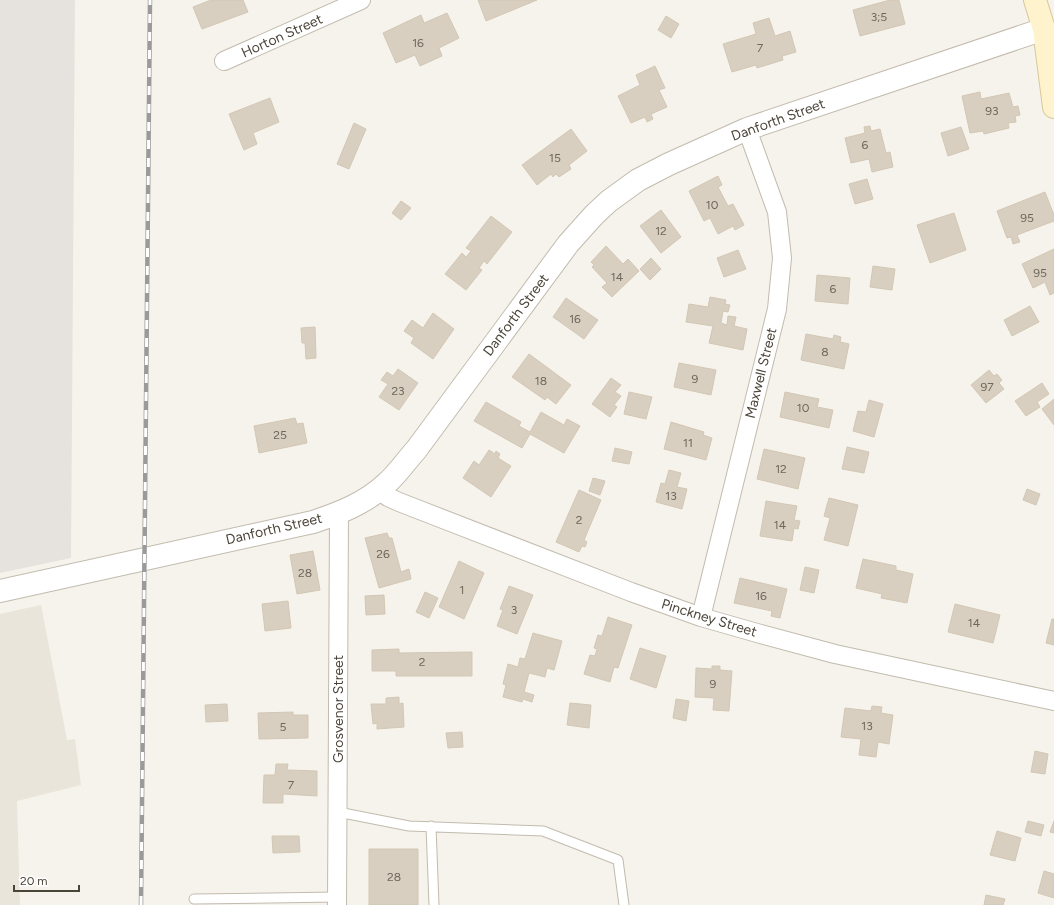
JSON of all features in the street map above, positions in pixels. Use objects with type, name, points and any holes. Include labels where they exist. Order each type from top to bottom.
[{"type":"main road","points":[[1035,0],[1044,29],[1054,107]]},
{"type":"street","name":"Horton Street","points":[[224,61],[361,0]]},
{"type":"street","name":"Danforth Street","points":[[0,591],[313,522],[339,513],[359,503],[379,490],[395,475],[416,450],[568,244],[594,215],[623,190],[654,170],[747,129],[1044,29]]},
{"type":"street","name":"Maxwell Street","points":[[701,617],[777,310],[781,275],[781,250],[777,212],[747,129]]},
{"type":"street","name":"Pinckney Street","points":[[379,490],[388,497],[435,516],[631,592],[701,617],[835,654],[1054,701]]},
{"type":"street","name":"Grosvenor Street","points":[[337,901],[339,513]]},
{"type":"lane","points":[[338,812],[409,826],[543,831],[618,860],[624,905]]},
{"type":"lane","points":[[431,826],[434,905]]},
{"type":"lane","points":[[194,899],[337,901]]},
{"type":"shaded area","points":[[0,0],[75,0],[71,558],[0,573]]},
{"type":"shaded area","points":[[41,605],[67,740],[75,739],[81,785],[17,801],[20,905],[0,905],[0,614]]},
{"type":"building","points":[[211,0],[243,0],[248,12],[202,29],[193,7]]},
{"type":"building","points":[[478,0],[537,0],[486,21]]},
{"type":"building","points":[[890,0],[899,0],[905,24],[860,36],[853,10]]},
{"type":"building","points":[[447,13],[459,38],[439,48],[442,56],[420,66],[415,55],[396,63],[383,33],[421,15],[424,23]]},
{"type":"building","points":[[666,16],[679,24],[671,38],[658,30]]},
{"type":"building","points":[[769,18],[775,36],[790,31],[796,52],[782,56],[783,60],[757,68],[756,65],[732,72],[723,44],[756,34],[753,23]]},
{"type":"building","points":[[655,66],[665,88],[659,90],[667,107],[651,114],[653,119],[647,122],[645,117],[631,123],[618,96],[640,85],[636,75]]},
{"type":"building","points":[[980,92],[981,99],[1009,93],[1013,107],[1018,106],[1020,115],[1015,116],[1016,122],[1008,123],[1009,128],[984,134],[983,131],[970,133],[962,96]]},
{"type":"building","points":[[270,98],[279,122],[253,133],[257,144],[244,150],[229,114]]},
{"type":"building","points":[[354,123],[366,129],[349,169],[337,164]]},
{"type":"building","points":[[870,126],[871,131],[880,129],[886,153],[890,152],[893,167],[872,172],[869,159],[851,163],[845,138],[865,133],[864,127]]},
{"type":"building","points":[[961,127],[969,149],[948,156],[941,133]]},
{"type":"building","points":[[571,129],[587,151],[569,165],[571,169],[559,177],[556,174],[553,177],[551,174],[537,185],[522,165]]},
{"type":"building","points":[[718,176],[722,185],[718,187],[728,206],[733,204],[744,225],[735,230],[733,226],[718,234],[710,218],[704,221],[689,191]]},
{"type":"building","points":[[867,179],[873,199],[855,204],[849,184]]},
{"type":"building","points":[[1045,192],[1054,215],[1054,221],[1017,235],[1020,242],[1013,244],[1011,237],[1007,238],[997,211]]},
{"type":"building","points":[[401,201],[411,208],[401,220],[392,213]]},
{"type":"building","points":[[661,210],[681,237],[661,253],[640,226]]},
{"type":"building","points":[[954,213],[966,250],[930,263],[917,225]]},
{"type":"building","points":[[491,216],[512,232],[487,264],[484,261],[479,268],[482,270],[466,290],[445,274],[462,253],[466,257],[471,251],[466,248]]},
{"type":"building","points":[[606,246],[623,264],[628,259],[639,271],[612,297],[602,287],[607,283],[592,267],[594,265],[591,262]]},
{"type":"building","points":[[1054,249],[1054,293],[1050,295],[1045,282],[1033,288],[1022,264]]},
{"type":"building","points":[[738,250],[746,269],[724,277],[717,258]]},
{"type":"building","points":[[651,258],[661,269],[650,280],[640,269]]},
{"type":"building","points":[[873,266],[895,269],[892,290],[870,287]]},
{"type":"building","points":[[817,275],[850,278],[848,304],[815,301]]},
{"type":"building","points":[[710,297],[726,300],[725,304],[730,305],[728,312],[723,311],[721,323],[727,325],[728,316],[736,317],[734,326],[747,329],[743,350],[709,343],[713,326],[686,322],[689,304],[708,307]]},
{"type":"building","points":[[566,298],[598,320],[584,339],[553,317]]},
{"type":"building","points":[[1030,306],[1039,322],[1012,336],[1004,320]]},
{"type":"building","points":[[433,313],[454,329],[433,359],[411,343],[414,338],[404,331],[412,320],[423,328]]},
{"type":"building","points":[[315,327],[316,358],[306,359],[305,343],[302,343],[301,328]]},
{"type":"building","points":[[806,334],[833,339],[834,335],[841,337],[840,342],[849,344],[844,369],[801,360]]},
{"type":"building","points":[[529,354],[571,385],[556,404],[547,397],[545,400],[512,377]]},
{"type":"building","points":[[679,363],[716,370],[711,395],[674,387]]},
{"type":"building","points":[[398,369],[418,383],[399,410],[379,397],[388,384],[381,380],[387,372],[393,376]]},
{"type":"building","points":[[989,370],[994,376],[997,374],[1002,380],[999,383],[1004,389],[986,403],[971,385]]},
{"type":"building","points":[[611,378],[621,385],[615,392],[621,396],[614,405],[617,407],[610,417],[592,404]]},
{"type":"building","points":[[1042,383],[1049,394],[1037,402],[1040,407],[1026,416],[1015,401]]},
{"type":"building","points":[[629,392],[652,397],[646,419],[624,414]]},
{"type":"building","points":[[785,392],[819,399],[817,407],[833,410],[829,428],[780,417]]},
{"type":"building","points":[[1054,399],[1054,425],[1042,409]]},
{"type":"building","points":[[869,400],[883,404],[874,437],[853,431],[858,411],[866,412]]},
{"type":"building","points":[[486,402],[521,422],[519,426],[530,432],[541,412],[564,425],[567,419],[580,426],[564,453],[530,434],[522,448],[474,421]]},
{"type":"building","points":[[295,418],[297,424],[303,423],[307,443],[259,453],[254,426]]},
{"type":"building","points":[[671,422],[704,432],[703,435],[712,438],[706,460],[664,449]]},
{"type":"building","points":[[847,447],[869,452],[864,473],[842,469]]},
{"type":"building","points":[[615,448],[632,452],[629,464],[612,461]]},
{"type":"building","points":[[764,449],[805,458],[798,489],[757,479]]},
{"type":"building","points":[[489,450],[495,454],[496,451],[500,454],[498,458],[511,466],[491,497],[463,478],[474,461],[479,465]]},
{"type":"building","points":[[669,470],[681,473],[677,487],[687,489],[682,509],[656,502],[661,483],[665,484]]},
{"type":"building","points":[[593,478],[605,481],[600,495],[589,491]]},
{"type":"building","points":[[1027,489],[1040,494],[1036,505],[1023,500]]},
{"type":"building","points":[[579,490],[601,500],[584,540],[587,542],[585,547],[582,546],[579,552],[556,542]]},
{"type":"building","points":[[829,498],[858,505],[848,546],[824,540],[830,518],[824,516]]},
{"type":"building","points":[[766,501],[797,506],[794,520],[800,521],[798,529],[794,528],[792,541],[760,536]]},
{"type":"building","points":[[387,533],[389,538],[392,538],[401,572],[409,569],[411,579],[379,588],[365,538]]},
{"type":"building","points":[[313,551],[320,590],[297,594],[290,555]]},
{"type":"building","points":[[863,559],[896,566],[896,570],[913,574],[907,603],[881,598],[882,594],[856,588]]},
{"type":"building","points":[[459,561],[484,573],[464,619],[439,607]]},
{"type":"building","points":[[805,567],[819,570],[814,593],[800,590]]},
{"type":"building","points":[[740,578],[787,589],[780,618],[771,616],[772,611],[734,603]]},
{"type":"building","points":[[509,586],[533,595],[517,634],[497,626],[503,610],[500,609]]},
{"type":"building","points":[[425,592],[438,598],[429,618],[416,612]]},
{"type":"building","points":[[384,595],[385,614],[366,615],[365,596]]},
{"type":"building","points":[[288,601],[291,628],[265,631],[262,604]]},
{"type":"building","points":[[955,604],[1000,615],[993,643],[948,632]]},
{"type":"building","points":[[608,617],[632,625],[618,668],[614,667],[610,682],[584,674],[590,655],[595,656],[597,649],[594,648],[598,635],[602,636]]},
{"type":"building","points":[[1052,619],[1054,619],[1054,645],[1046,643]]},
{"type":"building","points":[[533,633],[562,641],[554,670],[547,668],[545,677],[529,673],[524,692],[534,695],[532,702],[523,699],[522,702],[503,697],[506,685],[503,684],[508,664],[518,667],[520,658],[525,659]]},
{"type":"building","points":[[640,648],[666,656],[656,688],[630,679]]},
{"type":"building","points":[[399,649],[399,653],[472,652],[472,676],[396,676],[396,671],[372,671],[372,650]]},
{"type":"building","points":[[712,666],[720,666],[720,670],[732,671],[729,711],[713,710],[714,698],[695,697],[696,668],[712,669]]},
{"type":"building","points":[[399,697],[399,704],[403,703],[404,727],[377,729],[377,723],[373,724],[371,704],[386,704],[386,698]]},
{"type":"building","points":[[676,699],[689,701],[686,721],[673,718]]},
{"type":"building","points":[[570,703],[591,705],[589,728],[567,725]]},
{"type":"building","points":[[227,704],[228,721],[206,722],[205,705]]},
{"type":"building","points":[[872,706],[882,707],[881,713],[893,715],[889,744],[878,742],[876,757],[859,755],[861,739],[841,737],[845,708],[871,711]]},
{"type":"building","points":[[293,712],[293,715],[308,715],[308,738],[259,739],[258,713]]},
{"type":"building","points":[[462,732],[463,747],[448,748],[446,733]]},
{"type":"building","points":[[1035,751],[1048,754],[1045,774],[1031,772]]},
{"type":"building","points":[[276,764],[288,764],[287,770],[317,771],[317,796],[283,794],[283,803],[263,803],[264,775],[275,775]]},
{"type":"building","points":[[1028,821],[1044,825],[1041,836],[1025,832]]},
{"type":"building","points":[[1054,821],[1054,833],[1050,832]]},
{"type":"building","points":[[997,831],[1021,838],[1015,861],[990,855]]},
{"type":"building","points":[[272,836],[299,836],[300,852],[273,853]]},
{"type":"building","points":[[369,849],[418,849],[418,905],[369,905]]},
{"type":"building","points":[[1044,871],[1054,874],[1054,898],[1038,893]]},
{"type":"building","points":[[986,895],[1005,899],[1003,905],[984,905]]},
{"type":"railway","points":[[141,905],[150,0]]}]
